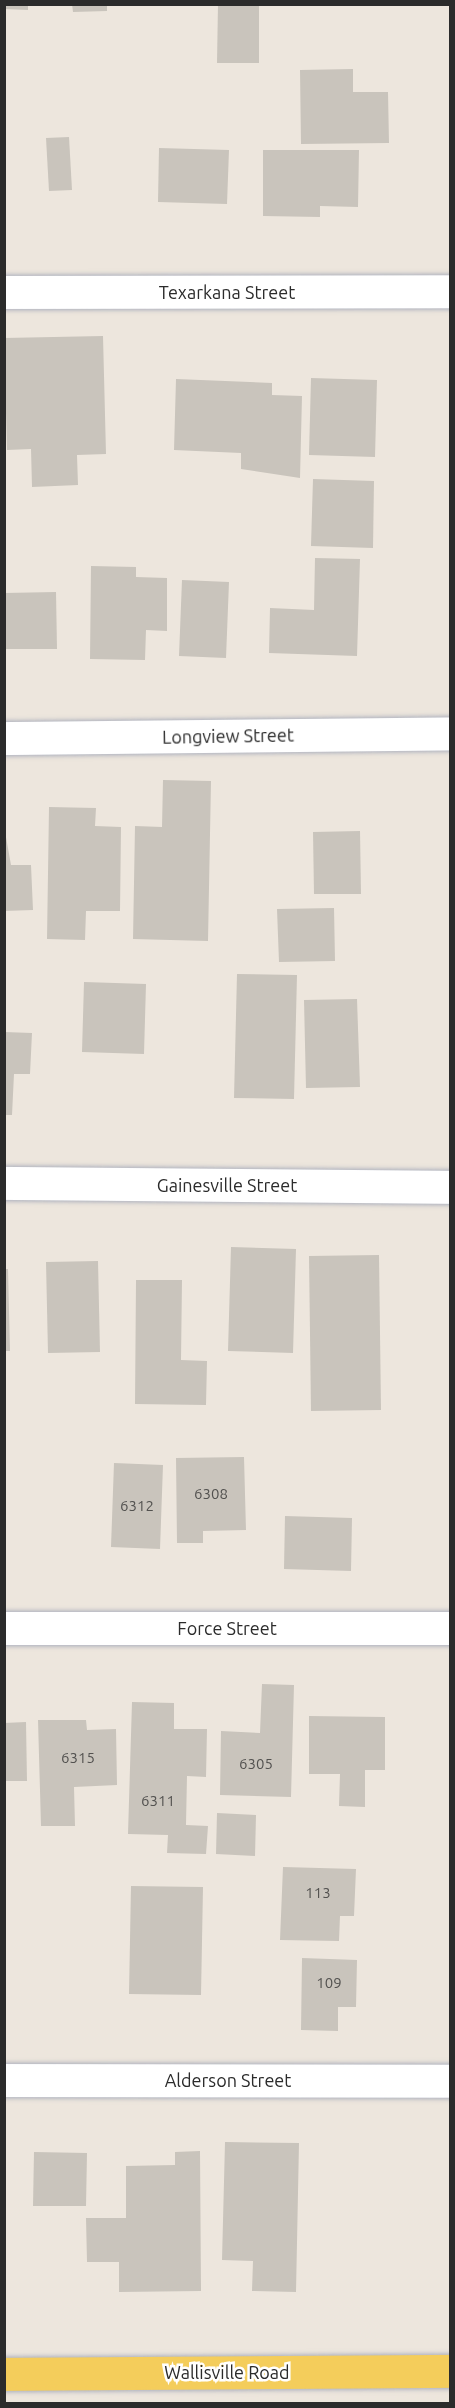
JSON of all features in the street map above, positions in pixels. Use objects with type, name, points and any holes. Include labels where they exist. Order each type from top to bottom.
[{"type":"main road","name":"Wallisville Road","points":[[4,2374],[450,2371]]},
{"type":"street","name":"Texarkana Street","points":[[4,292],[450,291]]},
{"type":"street","name":"Longview Street","points":[[4,738],[450,733]]},
{"type":"street","name":"Gainesville Street","points":[[4,1183],[450,1187]]},
{"type":"street","name":"Force Street","points":[[4,1628],[450,1629]]},
{"type":"street","name":"Alderson Street","points":[[4,2080],[450,2081]]},
{"type":"building","points":[[4,4],[28,4],[28,10],[4,9]]},
{"type":"building","points":[[72,4],[107,4],[107,11],[73,12]]},
{"type":"building","points":[[218,4],[259,4],[259,63],[217,63]]},
{"type":"building","points":[[353,69],[353,92],[388,92],[389,143],[301,144],[300,70]]},
{"type":"building","points":[[69,137],[72,190],[49,191],[46,138]]},
{"type":"building","points":[[159,148],[229,150],[227,204],[158,202]]},
{"type":"building","points":[[263,150],[359,150],[358,207],[320,206],[320,217],[263,216]]},
{"type":"building","points":[[103,336],[106,454],[77,455],[78,485],[32,487],[31,449],[7,450],[4,338]]},
{"type":"building","points":[[311,378],[377,380],[375,457],[309,455]]},
{"type":"building","points":[[176,379],[272,383],[272,395],[302,396],[300,478],[241,469],[241,453],[174,450]]},
{"type":"building","points":[[313,479],[374,481],[373,548],[311,546]]},
{"type":"building","points":[[315,558],[360,559],[357,656],[269,653],[270,608],[314,610]]},
{"type":"building","points":[[91,566],[136,567],[136,577],[167,578],[167,631],[146,630],[145,660],[90,659]]},
{"type":"building","points":[[182,580],[229,582],[226,658],[179,656]]},
{"type":"building","points":[[56,592],[57,649],[4,649],[4,593]]},
{"type":"building","points":[[163,780],[211,781],[208,941],[133,939],[135,826],[162,827]]},
{"type":"building","points":[[49,807],[96,808],[95,826],[121,827],[120,911],[86,911],[85,940],[47,939]]},
{"type":"building","points":[[4,826],[11,865],[31,865],[33,910],[4,911]]},
{"type":"building","points":[[360,831],[361,894],[314,894],[313,832]]},
{"type":"building","points":[[334,908],[335,961],[279,962],[277,909]]},
{"type":"building","points":[[237,974],[297,975],[294,1099],[234,1098]]},
{"type":"building","points":[[84,982],[146,984],[144,1054],[82,1052]]},
{"type":"building","points":[[357,999],[360,1087],[306,1088],[304,1000]]},
{"type":"building","points":[[4,1032],[32,1033],[30,1074],[14,1074],[12,1115],[4,1115]]},
{"type":"building","points":[[231,1247],[296,1249],[293,1353],[228,1351]]},
{"type":"building","points":[[379,1255],[381,1410],[311,1411],[309,1256]]},
{"type":"building","points":[[98,1261],[100,1352],[48,1353],[46,1262]]},
{"type":"building","points":[[4,1269],[8,1269],[10,1351],[4,1351]]},
{"type":"building","points":[[136,1280],[182,1280],[181,1360],[207,1361],[206,1405],[135,1404]]},
{"type":"building","points":[[244,1457],[246,1530],[203,1531],[203,1543],[177,1543],[176,1458]]},
{"type":"building","points":[[114,1463],[163,1465],[160,1549],[111,1547]]},
{"type":"building","points":[[285,1516],[352,1518],[351,1571],[284,1569]]},
{"type":"building","points":[[262,1684],[294,1685],[291,1797],[220,1795],[221,1731],[260,1733]]},
{"type":"building","points":[[132,1702],[174,1703],[174,1729],[207,1729],[206,1777],[187,1776],[186,1825],[208,1826],[206,1854],[167,1853],[168,1835],[128,1834]]},
{"type":"building","points":[[309,1716],[385,1717],[385,1770],[365,1770],[365,1807],[339,1806],[340,1774],[309,1774]]},
{"type":"building","points":[[38,1720],[86,1720],[87,1730],[116,1729],[117,1785],[74,1787],[75,1826],[41,1826]]},
{"type":"building","points":[[26,1722],[27,1781],[4,1781],[4,1723]]},
{"type":"building","points":[[217,1813],[256,1815],[255,1856],[216,1854]]},
{"type":"building","points":[[283,1867],[356,1869],[354,1916],[340,1916],[339,1941],[280,1940]]},
{"type":"building","points":[[131,1886],[203,1887],[201,1995],[129,1994]]},
{"type":"building","points":[[302,1958],[357,1960],[356,2007],[338,2007],[338,2031],[301,2030]]},
{"type":"building","points":[[225,2142],[299,2143],[296,2292],[252,2291],[253,2261],[222,2260]]},
{"type":"building","points":[[200,2151],[201,2291],[119,2292],[119,2262],[87,2262],[86,2218],[126,2218],[126,2166],[175,2165],[175,2152]]},
{"type":"building","points":[[34,2152],[87,2153],[86,2206],[33,2206]]}]
